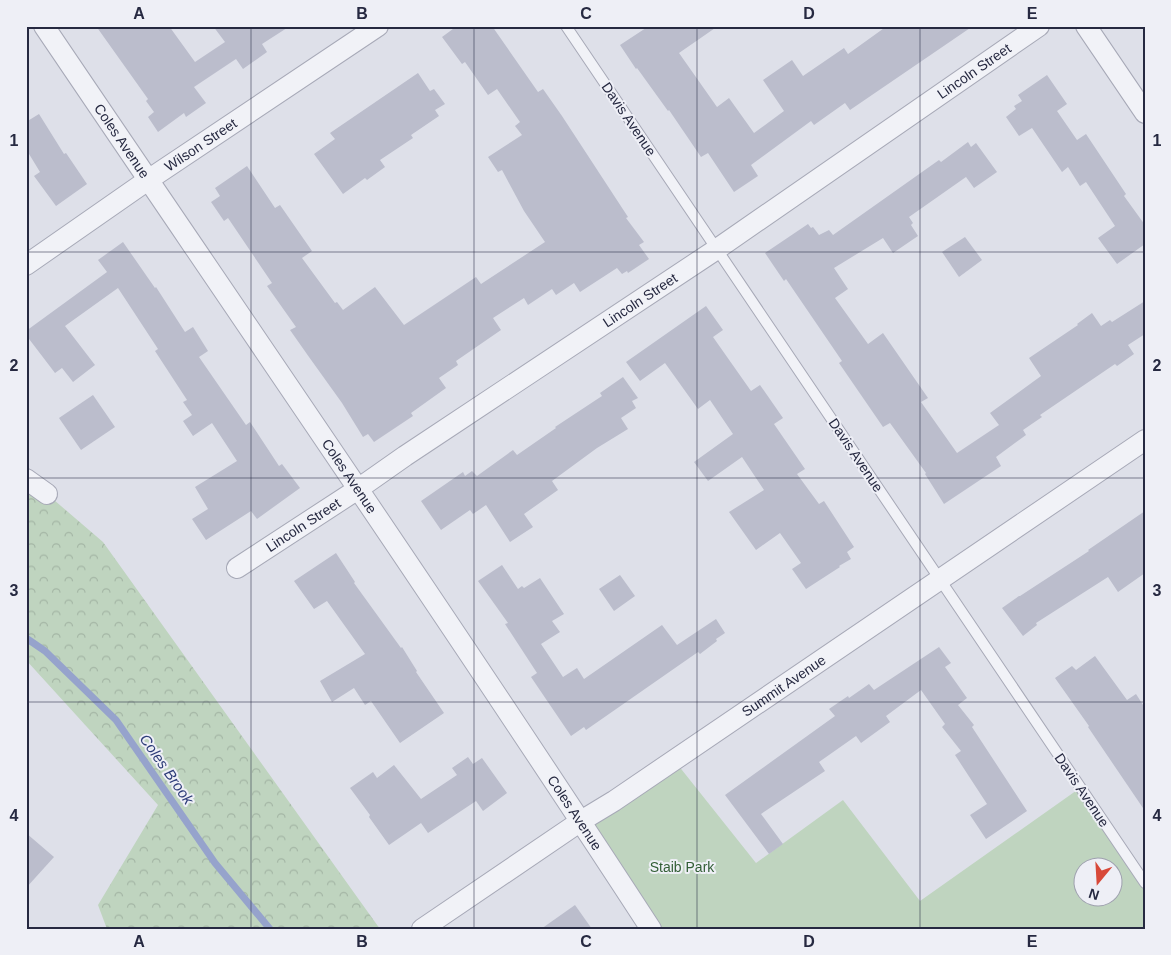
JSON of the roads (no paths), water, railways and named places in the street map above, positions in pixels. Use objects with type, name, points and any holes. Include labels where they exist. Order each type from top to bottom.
[{"type":"street","name":"Coles Avenue","points":[[44,26],[358,489],[581,821],[651,929]]},
{"type":"street","name":"Wilson Street","points":[[26,264],[378,26]]},
{"type":"street","name":"Lincoln Street","points":[[237,568],[717,249],[1038,26]]},
{"type":"street","points":[[1086,26],[1145,113]]},
{"type":"street","name":"Summit Avenue","points":[[422,929],[581,821],[622,796],[1145,440]]},
{"type":"street","points":[[26,479],[47,494]]},
{"type":"lane","name":"Davis Avenue","points":[[566,26],[1145,883]]},
{"type":"waterway","name":"Coles Brook","points":[[26,638],[45,651],[116,720],[215,863],[270,929]]},
{"type":"park label","name":"Staib Park","points":[[682,867]]}]
